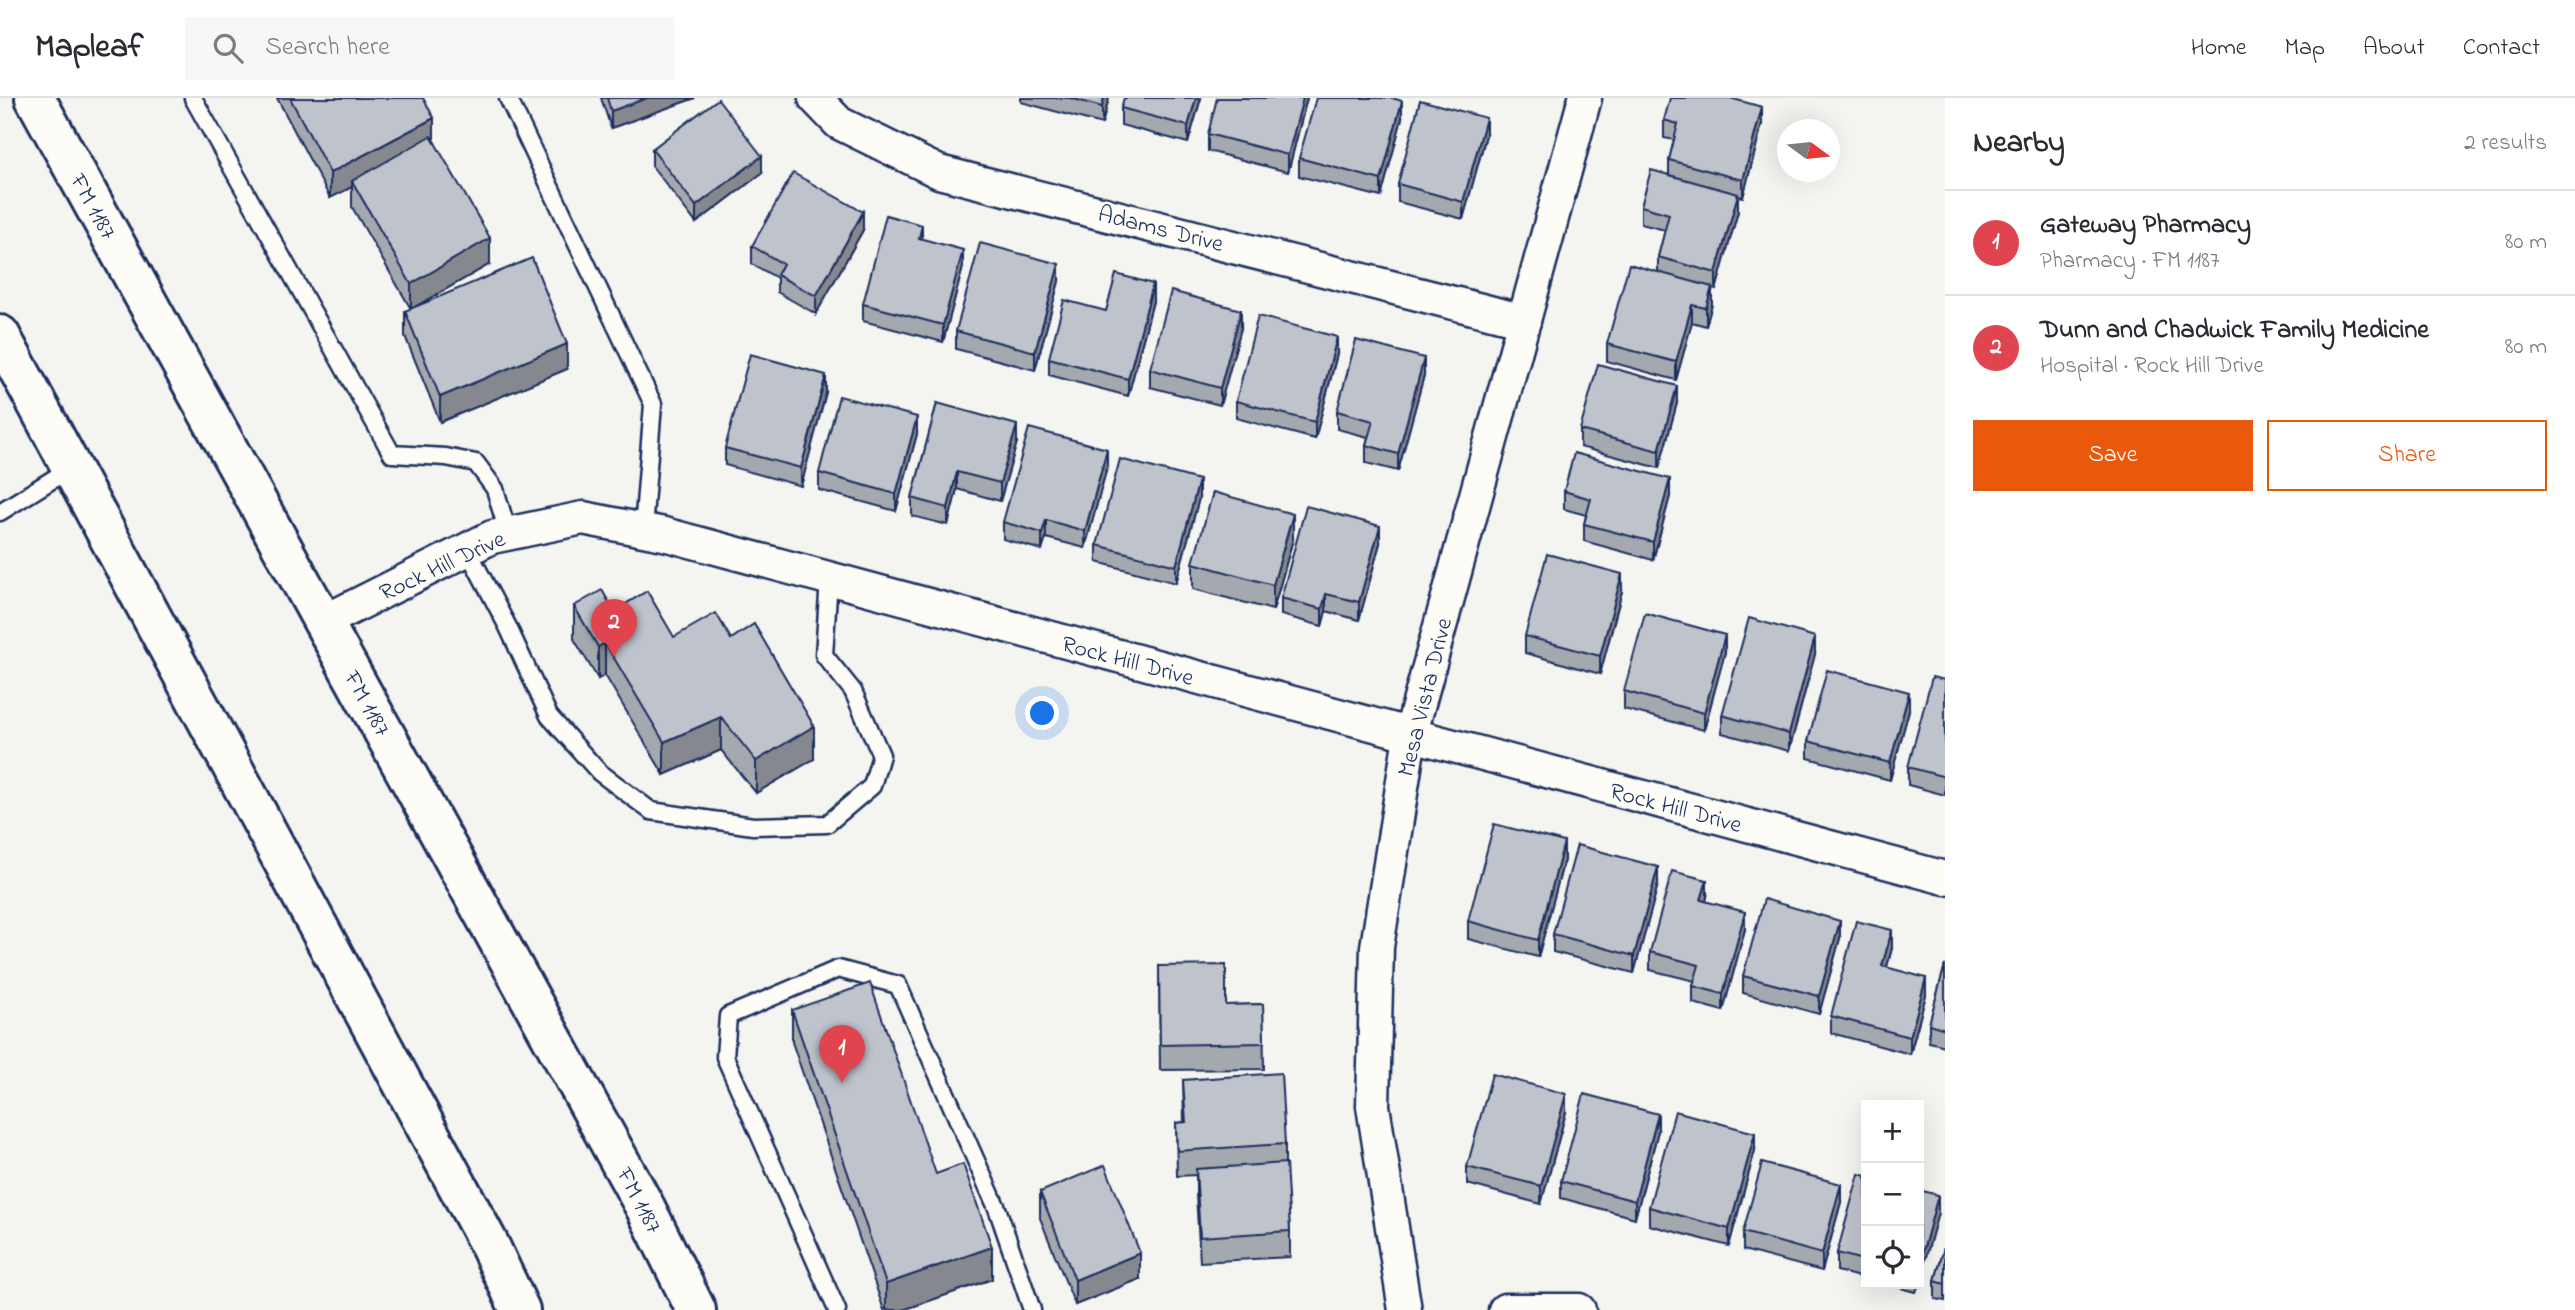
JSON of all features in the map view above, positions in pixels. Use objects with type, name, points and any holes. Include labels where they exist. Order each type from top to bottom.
[{"type":"main road","name":"FM 1187","points":[[34,98],[645,1207],[695,1310]]},
{"type":"main road","points":[[0,335],[491,1246],[520,1310]]},
{"type":"street","name":"Adams Drive","points":[[816,98],[839,123],[939,172],[1524,321]]},
{"type":"street","name":"Mesa Vista Drive","points":[[1405,1310],[1373,1106],[1377,947],[1410,736],[1585,98]]},
{"type":"street","name":"Rock Hill Drive","points":[[323,622],[492,537],[583,518],[643,530],[829,579],[1945,878]]},
{"type":"street","points":[[1506,1310],[1579,1310]]},
{"type":"lane","points":[[193,98],[392,454],[446,457],[475,463],[495,489],[508,533]]},
{"type":"lane","points":[[508,98],[653,404],[643,530]]},
{"type":"lane","points":[[0,512],[71,468]]},
{"type":"lane","points":[[467,549],[508,627],[549,716],[599,772],[651,811],[753,826],[827,824],[872,786],[881,755],[853,691],[824,655],[829,579]]},
{"type":"lane","points":[[837,1310],[726,1057],[728,1016],[838,969],[898,985],[997,1208],[1032,1310]]},
{"type":"building","points":[[290,98],[423,98],[434,118],[330,173]]},
{"type":"building","points":[[607,98],[647,98],[611,111]]},
{"type":"building","points":[[1070,98],[1104,98],[1102,107]]},
{"type":"building","points":[[1124,98],[1196,98],[1188,126],[1121,108]]},
{"type":"building","points":[[1217,98],[1303,98],[1288,155],[1208,134]]},
{"type":"building","points":[[1316,98],[1392,98],[1402,101],[1381,180],[1299,158]]},
{"type":"building","points":[[1670,98],[1730,98],[1762,107],[1743,180],[1669,160],[1678,124],[1664,120]]},
{"type":"building","points":[[718,99],[762,156],[696,206],[652,149]]},
{"type":"building","points":[[1420,100],[1486,118],[1463,202],[1398,184]]},
{"type":"building","points":[[431,136],[490,238],[411,284],[352,181]]},
{"type":"building","points":[[1651,170],[1738,194],[1716,273],[1658,257],[1669,214],[1641,206]]},
{"type":"building","points":[[793,173],[863,212],[816,296],[777,275],[783,264],[752,246]]},
{"type":"building","points":[[886,215],[922,225],[919,238],[963,250],[943,325],[863,304]]},
{"type":"building","points":[[980,243],[1059,264],[1035,352],[956,331]]},
{"type":"building","points":[[532,258],[567,344],[440,397],[405,311]]},
{"type":"building","points":[[1629,264],[1712,287],[1706,308],[1692,305],[1676,362],[1607,344]]},
{"type":"building","points":[[1116,274],[1153,284],[1128,379],[1049,358],[1064,300],[1106,311]]},
{"type":"building","points":[[1171,291],[1241,310],[1220,388],[1150,369]]},
{"type":"building","points":[[1258,316],[1337,337],[1315,422],[1236,401]]},
{"type":"building","points":[[1356,340],[1424,358],[1398,454],[1366,445],[1373,421],[1337,411]]},
{"type":"building","points":[[750,354],[826,375],[801,468],[725,448]]},
{"type":"building","points":[[1598,364],[1677,386],[1659,451],[1580,430]]},
{"type":"building","points":[[839,396],[917,417],[896,494],[819,473]]},
{"type":"building","points":[[937,403],[1017,425],[1000,483],[957,472],[948,508],[912,498]]},
{"type":"building","points":[[1029,428],[1107,449],[1085,531],[1046,520],[1042,533],[1003,522]]},
{"type":"building","points":[[1574,453],[1670,479],[1653,542],[1584,524],[1591,499],[1564,491]]},
{"type":"building","points":[[1120,459],[1199,480],[1176,566],[1097,545]]},
{"type":"building","points":[[1213,492],[1293,514],[1273,585],[1193,563]]},
{"type":"building","points":[[1306,506],[1380,526],[1359,602],[1326,594],[1322,609],[1281,598]]},
{"type":"building","points":[[1547,554],[1622,574],[1600,656],[1525,636]]},
{"type":"building","points":[[602,590],[614,611],[647,591],[674,637],[716,613],[731,639],[754,624],[814,726],[756,761],[721,717],[664,742],[605,643],[598,647],[574,606]]},
{"type":"building","points":[[1645,613],[1725,635],[1704,713],[1624,691]]},
{"type":"building","points":[[1749,618],[1815,637],[1789,734],[1722,715]]},
{"type":"building","points":[[1827,670],[1909,692],[1890,763],[1808,741]]},
{"type":"building","points":[[1932,677],[1945,680],[1945,777],[1908,767]]},
{"type":"building","points":[[1494,824],[1564,842],[1538,940],[1468,921]]},
{"type":"building","points":[[1577,845],[1658,867],[1634,956],[1553,934]]},
{"type":"building","points":[[1672,871],[1707,880],[1701,900],[1745,912],[1723,994],[1693,986],[1699,965],[1650,952]]},
{"type":"building","points":[[1764,899],[1840,921],[1819,996],[1743,976]]},
{"type":"building","points":[[1856,921],[1892,930],[1882,966],[1926,978],[1910,1037],[1831,1016]]},
{"type":"building","points":[[1226,965],[1226,1005],[1263,1004],[1264,1043],[1160,1045],[1159,966]]},
{"type":"building","points":[[1945,965],[1945,1029],[1929,1024]]},
{"type":"building","points":[[870,983],[936,1174],[963,1164],[992,1247],[886,1284],[792,1010]]},
{"type":"building","points":[[1281,1073],[1285,1144],[1177,1151],[1176,1123],[1186,1122],[1183,1080]]},
{"type":"building","points":[[1492,1074],[1566,1094],[1541,1186],[1467,1167]]},
{"type":"building","points":[[1584,1094],[1658,1114],[1635,1201],[1561,1181]]},
{"type":"building","points":[[1675,1111],[1755,1133],[1729,1229],[1649,1207]]},
{"type":"building","points":[[1286,1163],[1290,1231],[1200,1237],[1196,1169]]},
{"type":"building","points":[[1762,1163],[1841,1184],[1822,1254],[1743,1232]]},
{"type":"building","points":[[1105,1165],[1140,1253],[1075,1280],[1040,1192]]},
{"type":"building","points":[[1859,1174],[1861,1175],[1861,1260],[1837,1253]]},
{"type":"building","points":[[1924,1191],[1938,1195],[1924,1247]]},
{"type":"building","points":[[1945,1244],[1945,1284],[1935,1281]]},
{"type":"place","name":"Dunn and Chadwick Family Medicine","points":[[614,657]]},
{"type":"place","name":"Gateway Pharmacy","points":[[842,1083]]}]
